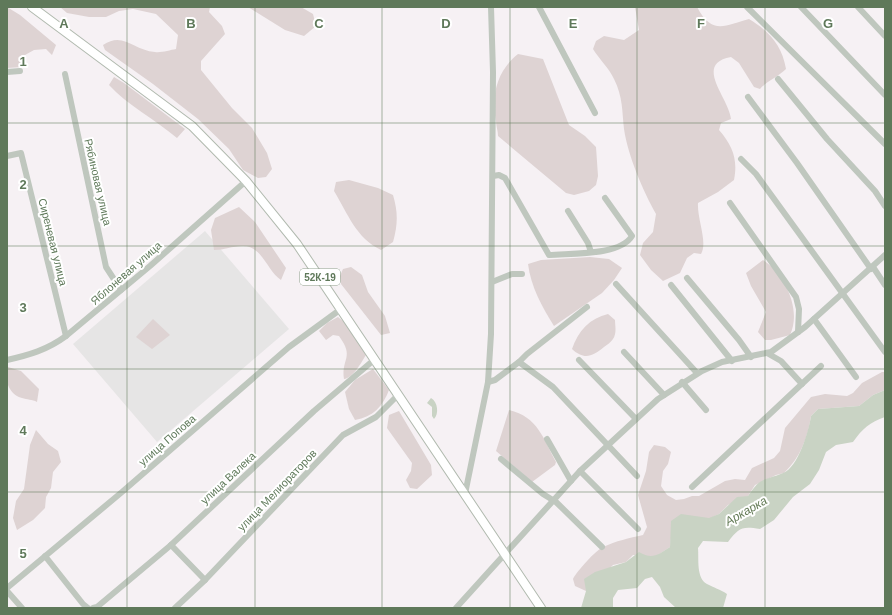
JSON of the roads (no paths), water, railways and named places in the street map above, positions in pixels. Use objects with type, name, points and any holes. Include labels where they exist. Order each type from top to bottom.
[{"type":"main road","name":"52К-19","points":[[32,7],[177,114],[204,138],[246,181],[297,244],[542,608]]},
{"type":"street","points":[[465,494],[488,382],[492,282],[493,176],[491,7]]},
{"type":"street","points":[[539,7],[595,113]]},
{"type":"street","points":[[747,7],[885,144]]},
{"type":"street","points":[[801,7],[885,95]]},
{"type":"street","points":[[858,7],[885,36]]},
{"type":"street","points":[[7,72],[20,71]]},
{"type":"street","name":"Рябиновая улица","points":[[65,74],[106,267],[121,290]]},
{"type":"street","points":[[778,79],[827,139],[875,191],[885,206]]},
{"type":"street","points":[[748,97],[885,285]]},
{"type":"street","name":"Сиреневая улица","points":[[7,156],[21,153],[66,336]]},
{"type":"street","points":[[742,159],[756,174],[885,352]]},
{"type":"street","points":[[493,176],[499,175],[505,178],[549,255],[615,249],[628,243],[632,236],[605,198]]},
{"type":"street","name":"Яблоневая улица","points":[[7,360],[37,353],[66,336],[246,181]]},
{"type":"street","points":[[730,203],[796,297],[800,309],[798,332]]},
{"type":"street","points":[[568,211],[588,243],[591,252]]},
{"type":"street","points":[[456,608],[580,471],[664,395],[697,373],[722,362],[767,353],[814,319],[885,255]]},
{"type":"street","points":[[492,282],[512,274],[522,274]]},
{"type":"street","points":[[687,278],[739,340],[750,357]]},
{"type":"street","points":[[616,284],[697,373]]},
{"type":"street","points":[[671,284],[732,361]]},
{"type":"street","points":[[488,382],[495,380],[520,362],[527,354],[587,307]]},
{"type":"street","name":"улица Попова","points":[[7,589],[122,492],[289,347],[341,309]]},
{"type":"street","points":[[814,319],[856,377]]},
{"type":"street","points":[[624,352],[664,395]]},
{"type":"street","points":[[767,353],[781,361],[802,384]]},
{"type":"street","name":"улица Валека","points":[[93,608],[97,607],[171,545],[314,411],[375,359]]},
{"type":"street","points":[[579,360],[636,419]]},
{"type":"street","points":[[520,362],[553,387],[637,476]]},
{"type":"street","points":[[692,487],[821,366]]},
{"type":"street","points":[[682,382],[706,410]]},
{"type":"street","name":"улица Мелиораторов","points":[[175,608],[205,580],[343,435],[376,417],[398,395]]},
{"type":"street","points":[[547,439],[571,481]]},
{"type":"street","points":[[501,459],[552,501],[556,502],[602,547]]},
{"type":"street","points":[[580,471],[638,529]]},
{"type":"street","points":[[171,545],[205,580]]},
{"type":"street","points":[[45,556],[83,604],[88,608]]},
{"type":"street","points":[[7,589],[22,608]]},
{"type":"water","name":"Аркарка","points":[[885,390],[885,417],[867,426],[853,442],[836,445],[826,452],[819,470],[810,484],[793,497],[774,520],[760,529],[741,529],[728,542],[703,541],[698,548],[698,563],[701,577],[707,584],[727,594],[723,608],[676,608],[664,597],[660,587],[652,577],[645,579],[637,588],[618,590],[613,598],[613,608],[581,608],[586,591],[584,579],[595,572],[626,562],[639,552],[648,556],[655,556],[670,547],[671,521],[681,514],[709,518],[719,514],[737,497],[748,496],[756,485],[763,480],[788,470],[802,448],[811,416],[818,409],[859,406],[873,395]]},
{"type":"water","points":[[431,398],[435,402],[437,408],[437,414],[434,419],[432,416],[432,407],[427,403]]}]
